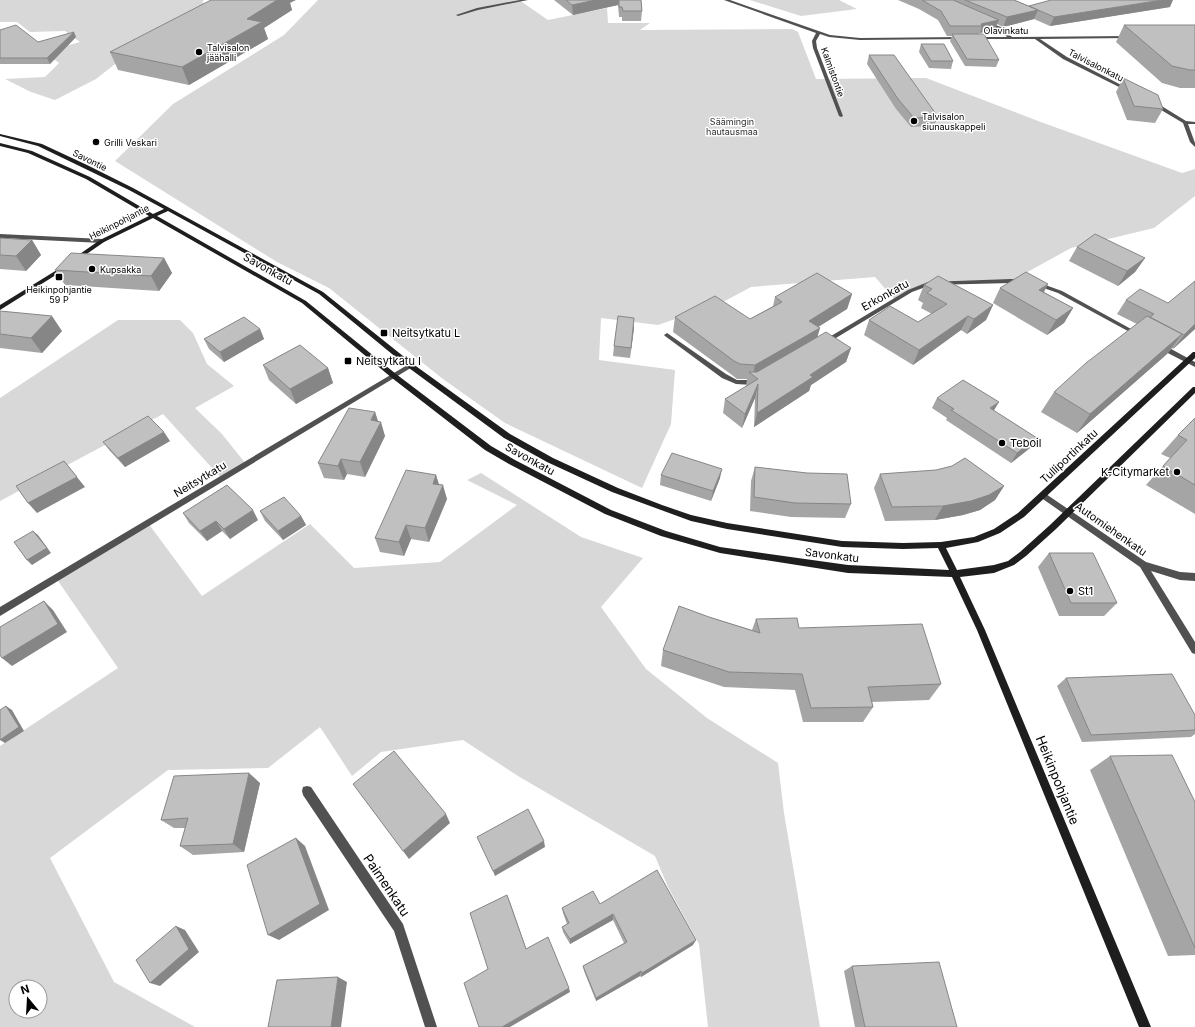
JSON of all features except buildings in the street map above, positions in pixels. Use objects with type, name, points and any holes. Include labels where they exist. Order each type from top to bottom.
[{"type":"main road","name":"Savontie","points":[[0,135],[40,145],[85,166],[168,209]]},
{"type":"main road","name":"Savontie","points":[[0,144],[30,152],[88,178],[154,216]]},
{"type":"main road","name":"Heikinpohjantie","points":[[0,308],[102,241],[168,209]]},
{"type":"main road","name":"Savonkatu","points":[[168,209],[321,293],[411,366],[507,436],[569,469],[615,490],[691,518],[727,526],[842,544],[941,545]]},
{"type":"main road","name":"Savonkatu","points":[[154,216],[304,302],[394,376],[488,448],[559,488],[608,512],[664,534],[720,550],[848,569],[956,574]]},
{"type":"main road","name":"Tulliportinkatu","points":[[941,545],[975,540],[997,531],[1021,515],[1195,354]]},
{"type":"main road","points":[[956,574],[994,569],[1011,563],[1023,554],[1195,389]]},
{"type":"main road","name":"Heikinpohjantie","points":[[941,545],[956,574],[984,637],[1145,1027]]},
{"type":"street","points":[[458,15],[476,9],[526,0]]},
{"type":"street","points":[[726,0],[829,36],[860,38],[964,38]]},
{"type":"street","points":[[985,22],[1000,28],[1011,38]]},
{"type":"street","name":"Kalmistontie","points":[[818,33],[814,41],[815,48],[841,116]]},
{"type":"street","name":"Olavinkatu","points":[[972,38],[1131,37]]},
{"type":"street","name":"Talvisalonkatu","points":[[1036,38],[1065,58],[1135,94]]},
{"type":"street","points":[[1147,100],[1185,122],[1195,123]]},
{"type":"street","points":[[1185,122],[1192,142],[1195,146]]},
{"type":"street","points":[[0,236],[102,241]]},
{"type":"street","name":"Erkonkatu","points":[[820,344],[910,291],[930,283],[1011,280],[1042,285],[1060,292],[1146,339]]},
{"type":"street","points":[[667,335],[724,376],[736,382],[753,383],[760,379]]},
{"type":"street","points":[[1153,342],[1195,366]]},
{"type":"street","name":"Neitsytkatu","points":[[0,612],[411,366]]},
{"type":"street","name":"Automiehenkatu","points":[[1043,495],[1143,565],[1195,650]]},
{"type":"street","points":[[1143,565],[1180,576],[1195,577]]},
{"type":"street","name":"Paimenkatu","points":[[307,790],[399,928],[431,1027]]},
{"type":"green space","points":[[0,0],[204,0],[202,2],[218,9],[138,46],[96,79],[55,100],[31,92],[5,79],[45,77],[59,63],[44,52],[80,42],[65,31],[30,32],[17,22],[0,22]]},
{"type":"green space","name":"Säämingin hautausmaa","points":[[318,0],[519,0],[548,20],[607,8],[608,23],[650,23],[640,30],[792,29],[798,32],[816,79],[926,78],[1038,121],[1182,173],[1195,169],[1195,196],[1154,228],[1071,248],[1011,281],[930,283],[910,291],[895,300],[875,277],[751,287],[721,303],[658,325],[601,318],[599,360],[675,370],[671,424],[642,488],[505,423],[443,379],[329,288],[277,262],[115,161],[173,104],[284,35]]},
{"type":"green space","points":[[750,0],[839,0],[857,9],[801,16]]},
{"type":"green space","points":[[118,320],[180,320],[193,333],[207,364],[234,386],[195,408],[222,434],[246,464],[222,479],[163,414],[0,501],[0,398]]},
{"type":"green space","points":[[481,473],[581,537],[643,558],[601,607],[646,669],[707,718],[778,763],[784,813],[820,1027],[708,1027],[699,944],[668,887],[655,856],[518,776],[463,740],[381,752],[352,776],[320,727],[268,768],[168,770],[50,858],[114,982],[195,1027],[0,1027],[0,746],[118,668],[56,578],[148,523],[202,596],[310,524],[354,568],[440,562],[517,505],[467,480]]},
{"type":"place","name":"Talvisalon jäähalli","points":[[199,52]]},
{"type":"place","name":"Talvisalon siunauskappeli","points":[[914,121]]},
{"type":"place","name":"Grilli Veskari","points":[[96,142]]},
{"type":"place","name":"Kupsakka","points":[[92,269]]},
{"type":"place","name":"Heikinpohjantie 59 P","points":[[59,277]]},
{"type":"place","name":"Neitsytkatu L","points":[[384,333]]},
{"type":"place","name":"Neitsytkatu I","points":[[348,361]]},
{"type":"place","name":"Teboil","points":[[1002,443]]},
{"type":"place","name":"K-Citymarket","points":[[1177,472]]},
{"type":"place","name":"St1","points":[[1070,591]]}]
